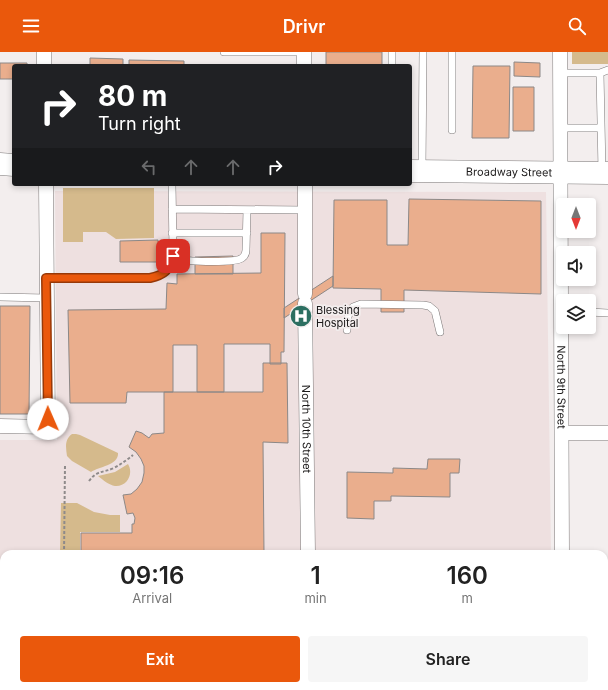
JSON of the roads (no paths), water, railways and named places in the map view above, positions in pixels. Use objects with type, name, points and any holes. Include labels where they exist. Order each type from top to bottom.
[{"type":"main road","points":[[0,164],[12,165]]},
{"type":"main road","name":"Broadway Street","points":[[416,171],[605,173]]},
{"type":"street","points":[[44,52],[44,64]]},
{"type":"street","points":[[304,52],[304,64]]},
{"type":"street","name":"North 9th Street","points":[[560,52],[562,294]]},
{"type":"street","points":[[0,426],[48,427],[46,186]]},
{"type":"street","name":"North 10th Street","points":[[305,186],[308,550]]},
{"type":"street","name":"North 9th Street","points":[[562,334],[562,550]]},
{"type":"street","points":[[562,433],[608,433]]},
{"type":"lane","points":[[224,52],[304,52]]},
{"type":"lane","points":[[392,52],[392,64]]},
{"type":"lane","points":[[416,171],[423,52]]},
{"type":"lane","points":[[452,52],[452,130]]},
{"type":"lane","points":[[560,73],[600,73],[608,70]]},
{"type":"lane","points":[[600,73],[604,108],[601,128],[605,143],[605,173]]},
{"type":"lane","points":[[560,128],[601,128]]},
{"type":"lane","points":[[46,278],[136,279],[150,278],[164,273],[172,261],[174,253],[172,233],[172,186]]},
{"type":"lane","points":[[172,209],[305,210]]},
{"type":"lane","points":[[174,253],[179,258],[189,261],[237,261],[242,259],[246,250],[247,210]]},
{"type":"lane","points":[[172,233],[247,233]]},
{"type":"lane","points":[[0,298],[46,298]]},
{"type":"lane","points":[[347,330],[348,316],[353,307],[360,304],[423,305],[429,306],[435,311],[440,332]]},
{"type":"lane","points":[[596,312],[608,313]]},
{"type":"place","name":"Blessing Hospital","points":[[301,316]]}]
